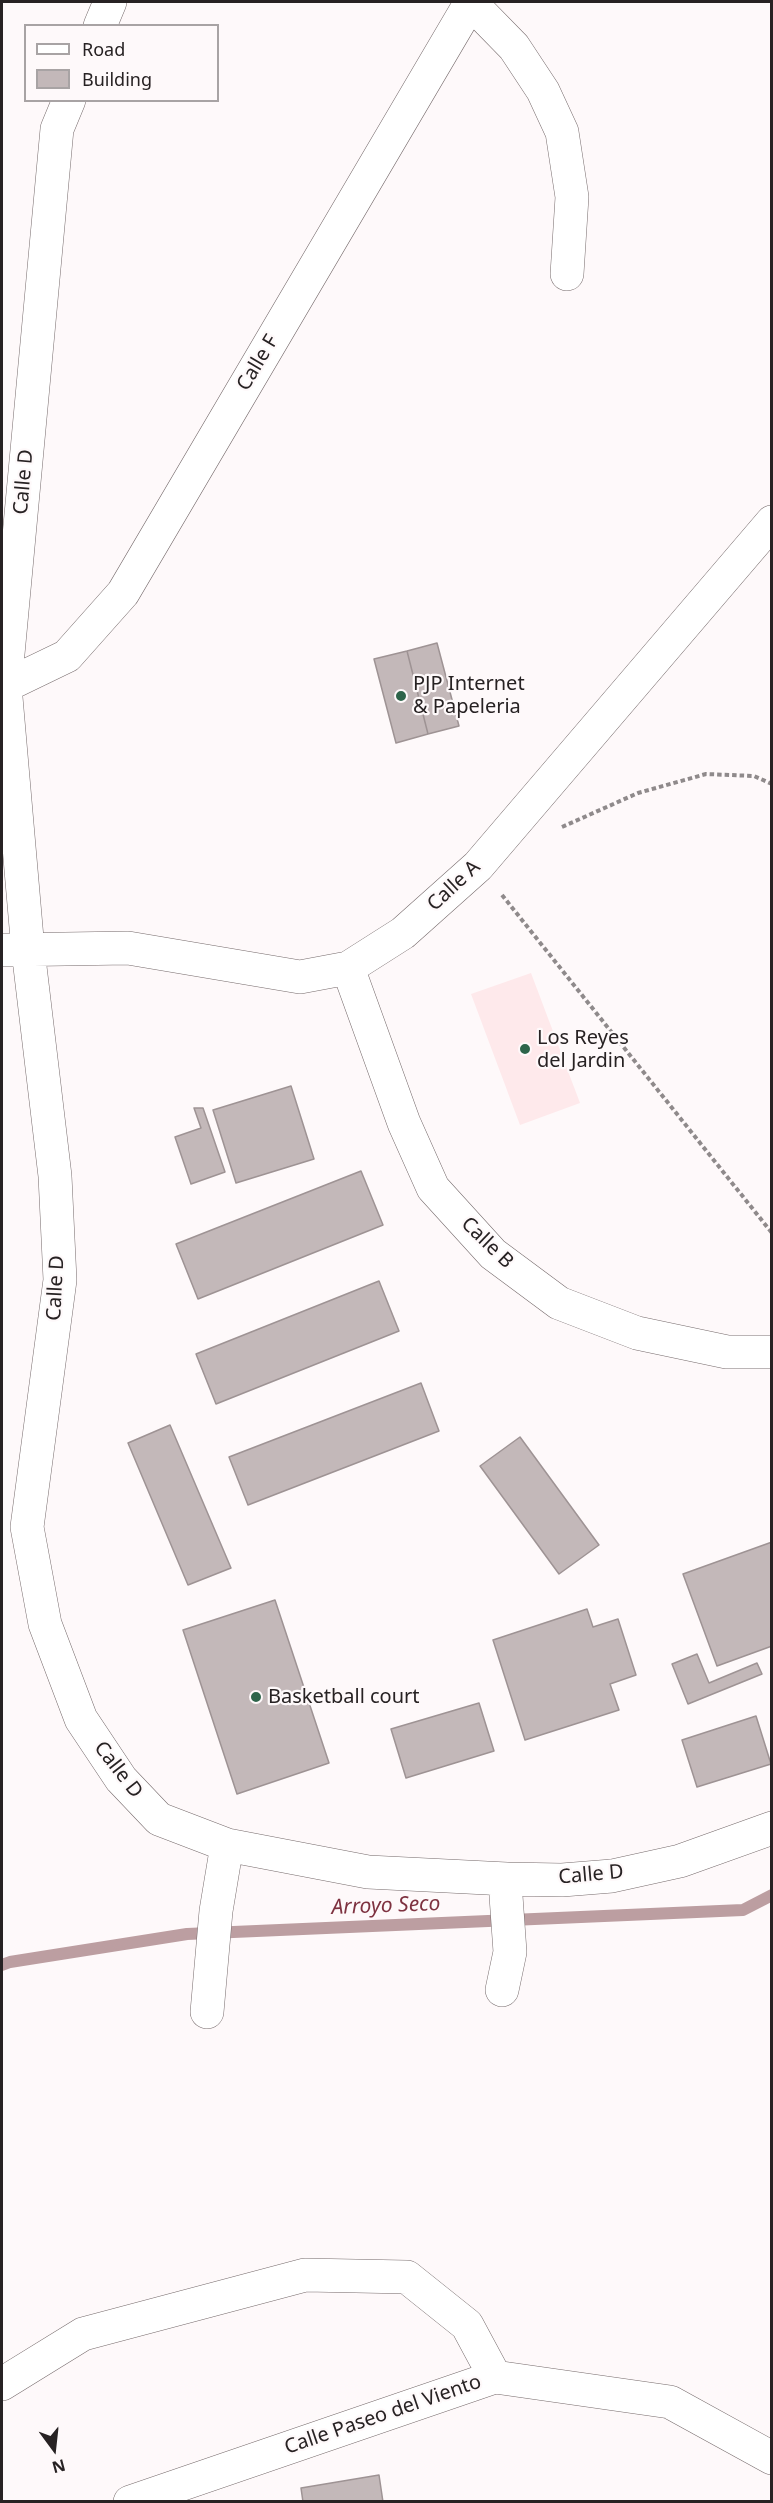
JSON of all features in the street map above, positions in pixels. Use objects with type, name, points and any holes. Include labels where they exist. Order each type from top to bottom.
[{"type":"street","points":[[101,24],[110,2]]},
{"type":"street","points":[[471,2],[514,47],[543,91],[562,132],[572,197],[567,274]]},
{"type":"street","name":"Calle F","points":[[5,686],[67,656],[123,593],[471,2]]},
{"type":"street","name":"Calle D","points":[[68,102],[57,129],[5,686],[15,950],[55,1176],[60,1280],[27,1527],[45,1624],[81,1719],[121,1779],[159,1819],[227,1845],[368,1872],[506,1887],[612,1876],[680,1861],[771,1828]]},
{"type":"street","name":"Calle A","points":[[15,950],[128,948],[300,977],[348,968],[403,933],[478,866],[771,522]]},
{"type":"street","name":"Calle B","points":[[348,968],[404,1123],[434,1188],[493,1254],[559,1303],[637,1333],[727,1352],[771,1352]]},
{"type":"street","points":[[207,2012],[216,1911],[227,1845]]},
{"type":"street","points":[[502,1990],[510,1952],[506,1887]]},
{"type":"street","points":[[2,2384],[83,2334],[305,2275],[407,2277],[467,2325],[495,2377]]},
{"type":"street","name":"Calle Paseo del Viento","points":[[130,2502],[495,2377],[670,2402],[771,2458]]},
{"type":"path","points":[[556,830],[638,793],[706,774],[754,776],[771,784]]},
{"type":"path","points":[[478,866],[771,1233]]},
{"type":"shaded area","name":"Los Reyes del Jardin","points":[[531,973],[580,1103],[520,1125],[471,994]]},
{"type":"building","points":[[437,643],[459,726],[428,734],[407,651]]},
{"type":"building","name":"PJP Internet & Papeleria","points":[[407,651],[428,734],[396,743],[374,659]]},
{"type":"building","points":[[291,1086],[314,1159],[236,1183],[213,1110]]},
{"type":"building","points":[[194,1108],[203,1108],[225,1172],[191,1184],[175,1137],[201,1128]]},
{"type":"building","points":[[361,1171],[383,1225],[198,1299],[176,1244]]},
{"type":"building","points":[[379,1281],[399,1331],[216,1404],[196,1354]]},
{"type":"building","points":[[421,1383],[439,1431],[248,1505],[229,1457]]},
{"type":"building","points":[[170,1425],[231,1568],[188,1585],[128,1443]]},
{"type":"building","points":[[520,1437],[599,1545],[559,1574],[480,1466]]},
{"type":"building","points":[[772,1542],[772,1646],[717,1666],[683,1574]]},
{"type":"building","name":"Basketball court","points":[[275,1600],[329,1763],[237,1794],[183,1630]]},
{"type":"building","points":[[587,1609],[593,1627],[618,1619],[636,1675],[610,1684],[619,1710],[525,1740],[493,1640]]},
{"type":"building","points":[[697,1654],[709,1683],[757,1663],[762,1674],[688,1704],[672,1664]]},
{"type":"building","points":[[479,1703],[494,1751],[406,1778],[391,1729]]},
{"type":"building","points":[[756,1716],[771,1764],[697,1787],[682,1740]]},
{"type":"building","points":[[379,2475],[383,2502],[303,2502],[301,2488]]},
{"type":"waterway","name":"Arroyo Seco","points":[[2,1965],[187,1934],[743,1910],[772,1895]]},
{"type":"place","name":"PJP Internet & Papeleria","points":[[401,696]]},
{"type":"place","name":"Los Reyes del Jardin","points":[[525,1049]]},
{"type":"place","name":"Basketball court","points":[[256,1697]]}]
